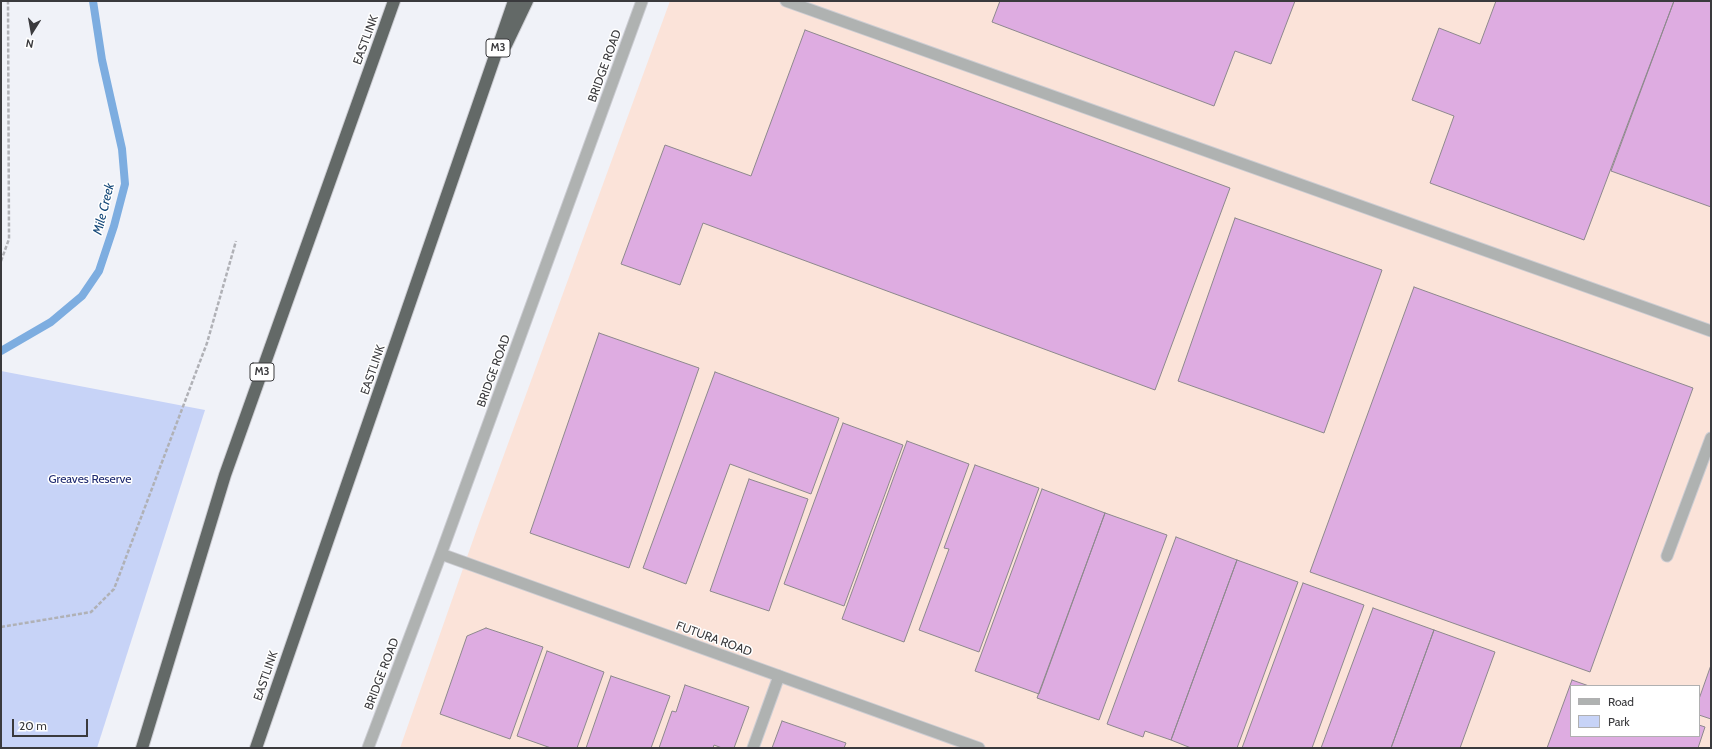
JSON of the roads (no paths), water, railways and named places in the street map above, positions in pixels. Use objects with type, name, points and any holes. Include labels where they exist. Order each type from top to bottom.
[{"type":"highway","name":"EASTLINK","points":[[142,748],[225,475],[394,1]]},
{"type":"highway","name":"EASTLINK","points":[[256,748],[514,1]]},
{"type":"highway","points":[[482,95],[527,1]]},
{"type":"street","name":"BRIDGE ROAD","points":[[368,748],[441,554],[642,1]]},
{"type":"street","points":[[786,1],[1711,331]]},
{"type":"street","points":[[1667,556],[1711,438]]},
{"type":"street","name":"FUTURA ROAD","points":[[441,554],[979,748]]},
{"type":"street","points":[[753,748],[779,676]]},
{"type":"waterway","name":"Mile Creek","points":[[1,351],[51,322],[82,296],[99,271],[114,226],[125,184],[122,149],[102,60],[93,1]]},
{"type":"park label","name":"Greaves Reserve","points":[[90,479]]}]
